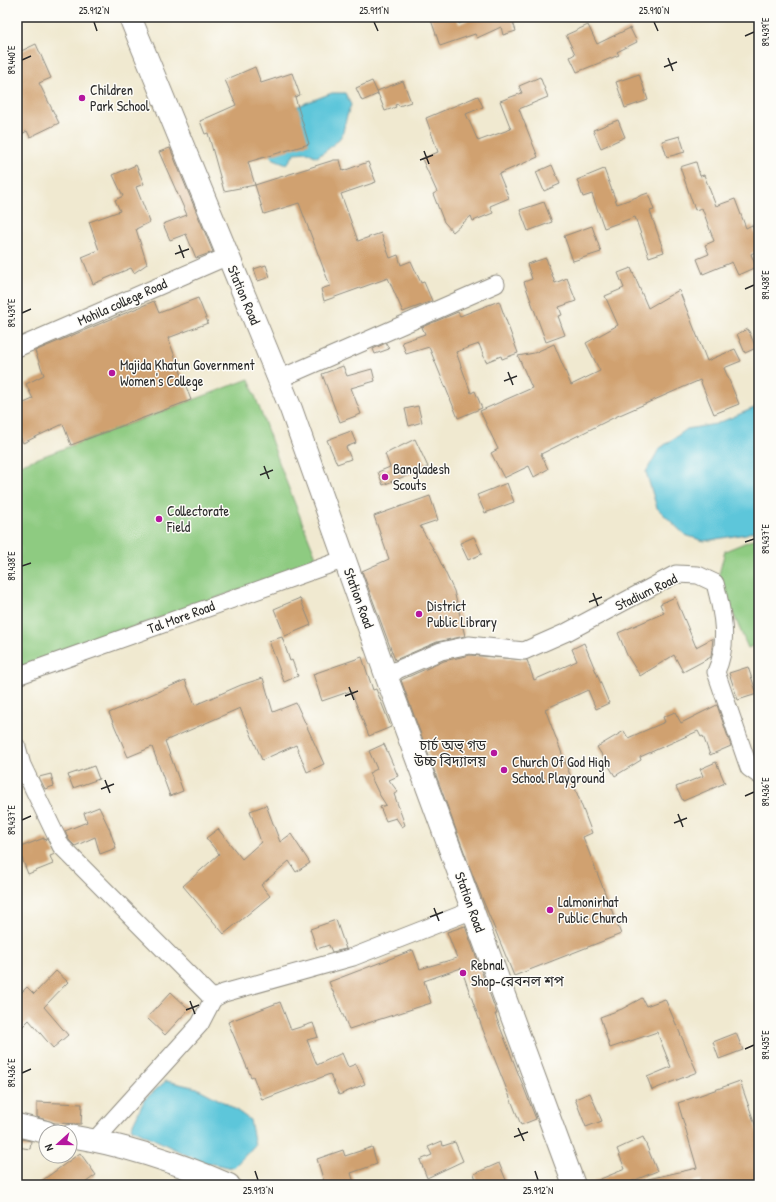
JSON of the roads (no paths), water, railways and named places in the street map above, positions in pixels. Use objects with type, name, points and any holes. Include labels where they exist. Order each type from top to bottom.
[{"type":"main road","name":"Station Road","points":[[130,17],[279,380],[574,1185]]},
{"type":"main road","points":[[17,1125],[38,1130]]},
{"type":"main road","points":[[78,1137],[95,1140],[196,1170],[229,1185]]},
{"type":"street","name":"Mohila college Road","points":[[17,348],[228,256]]},
{"type":"street","points":[[279,380],[496,284]]},
{"type":"street","name":"Tal More Road","points":[[17,676],[345,559]]},
{"type":"street","name":"Stadium Road","points":[[387,678],[397,670],[441,651],[469,646],[524,651],[574,628],[676,574],[698,575],[715,583],[723,612],[724,638],[722,659],[716,672],[749,768],[759,775]]},
{"type":"street","points":[[17,747],[22,765],[61,846],[213,999]]},
{"type":"street","points":[[95,1140],[200,1024],[213,999],[224,993],[353,957],[473,910]]},
{"type":"water","points":[[332,93],[345,93],[351,105],[343,132],[332,146],[317,157],[307,152],[295,153],[287,164],[274,159],[265,151],[282,112]]},
{"type":"water","points":[[759,406],[759,529],[746,534],[704,541],[685,535],[657,508],[646,472],[659,449],[687,429],[716,424]]},
{"type":"water","points":[[166,1081],[197,1088],[229,1105],[250,1120],[255,1145],[233,1168],[199,1161],[131,1128],[145,1099]]},
{"type":"place","name":"Children Park School","points":[[82,98]]},
{"type":"place","name":"Majida Khatun Government Women's College","points":[[112,373]]},
{"type":"place","name":"Bangladesh Scouts","points":[[385,477]]},
{"type":"place","name":"Collectorate Field","points":[[159,519]]},
{"type":"place","name":"District Public Library","points":[[419,614]]},
{"type":"place","name":"চার্চ অভ্ গড ‍উচ্চ বিদ্যালয়","points":[[494,753]]},
{"type":"place","name":"Church Of God High School Playground","points":[[504,770]]},
{"type":"place","name":"Lalmonirhat Public Church","points":[[550,910]]},
{"type":"place","name":"Rebnal Shop-রেবনল শপ","points":[[463,973]]}]
